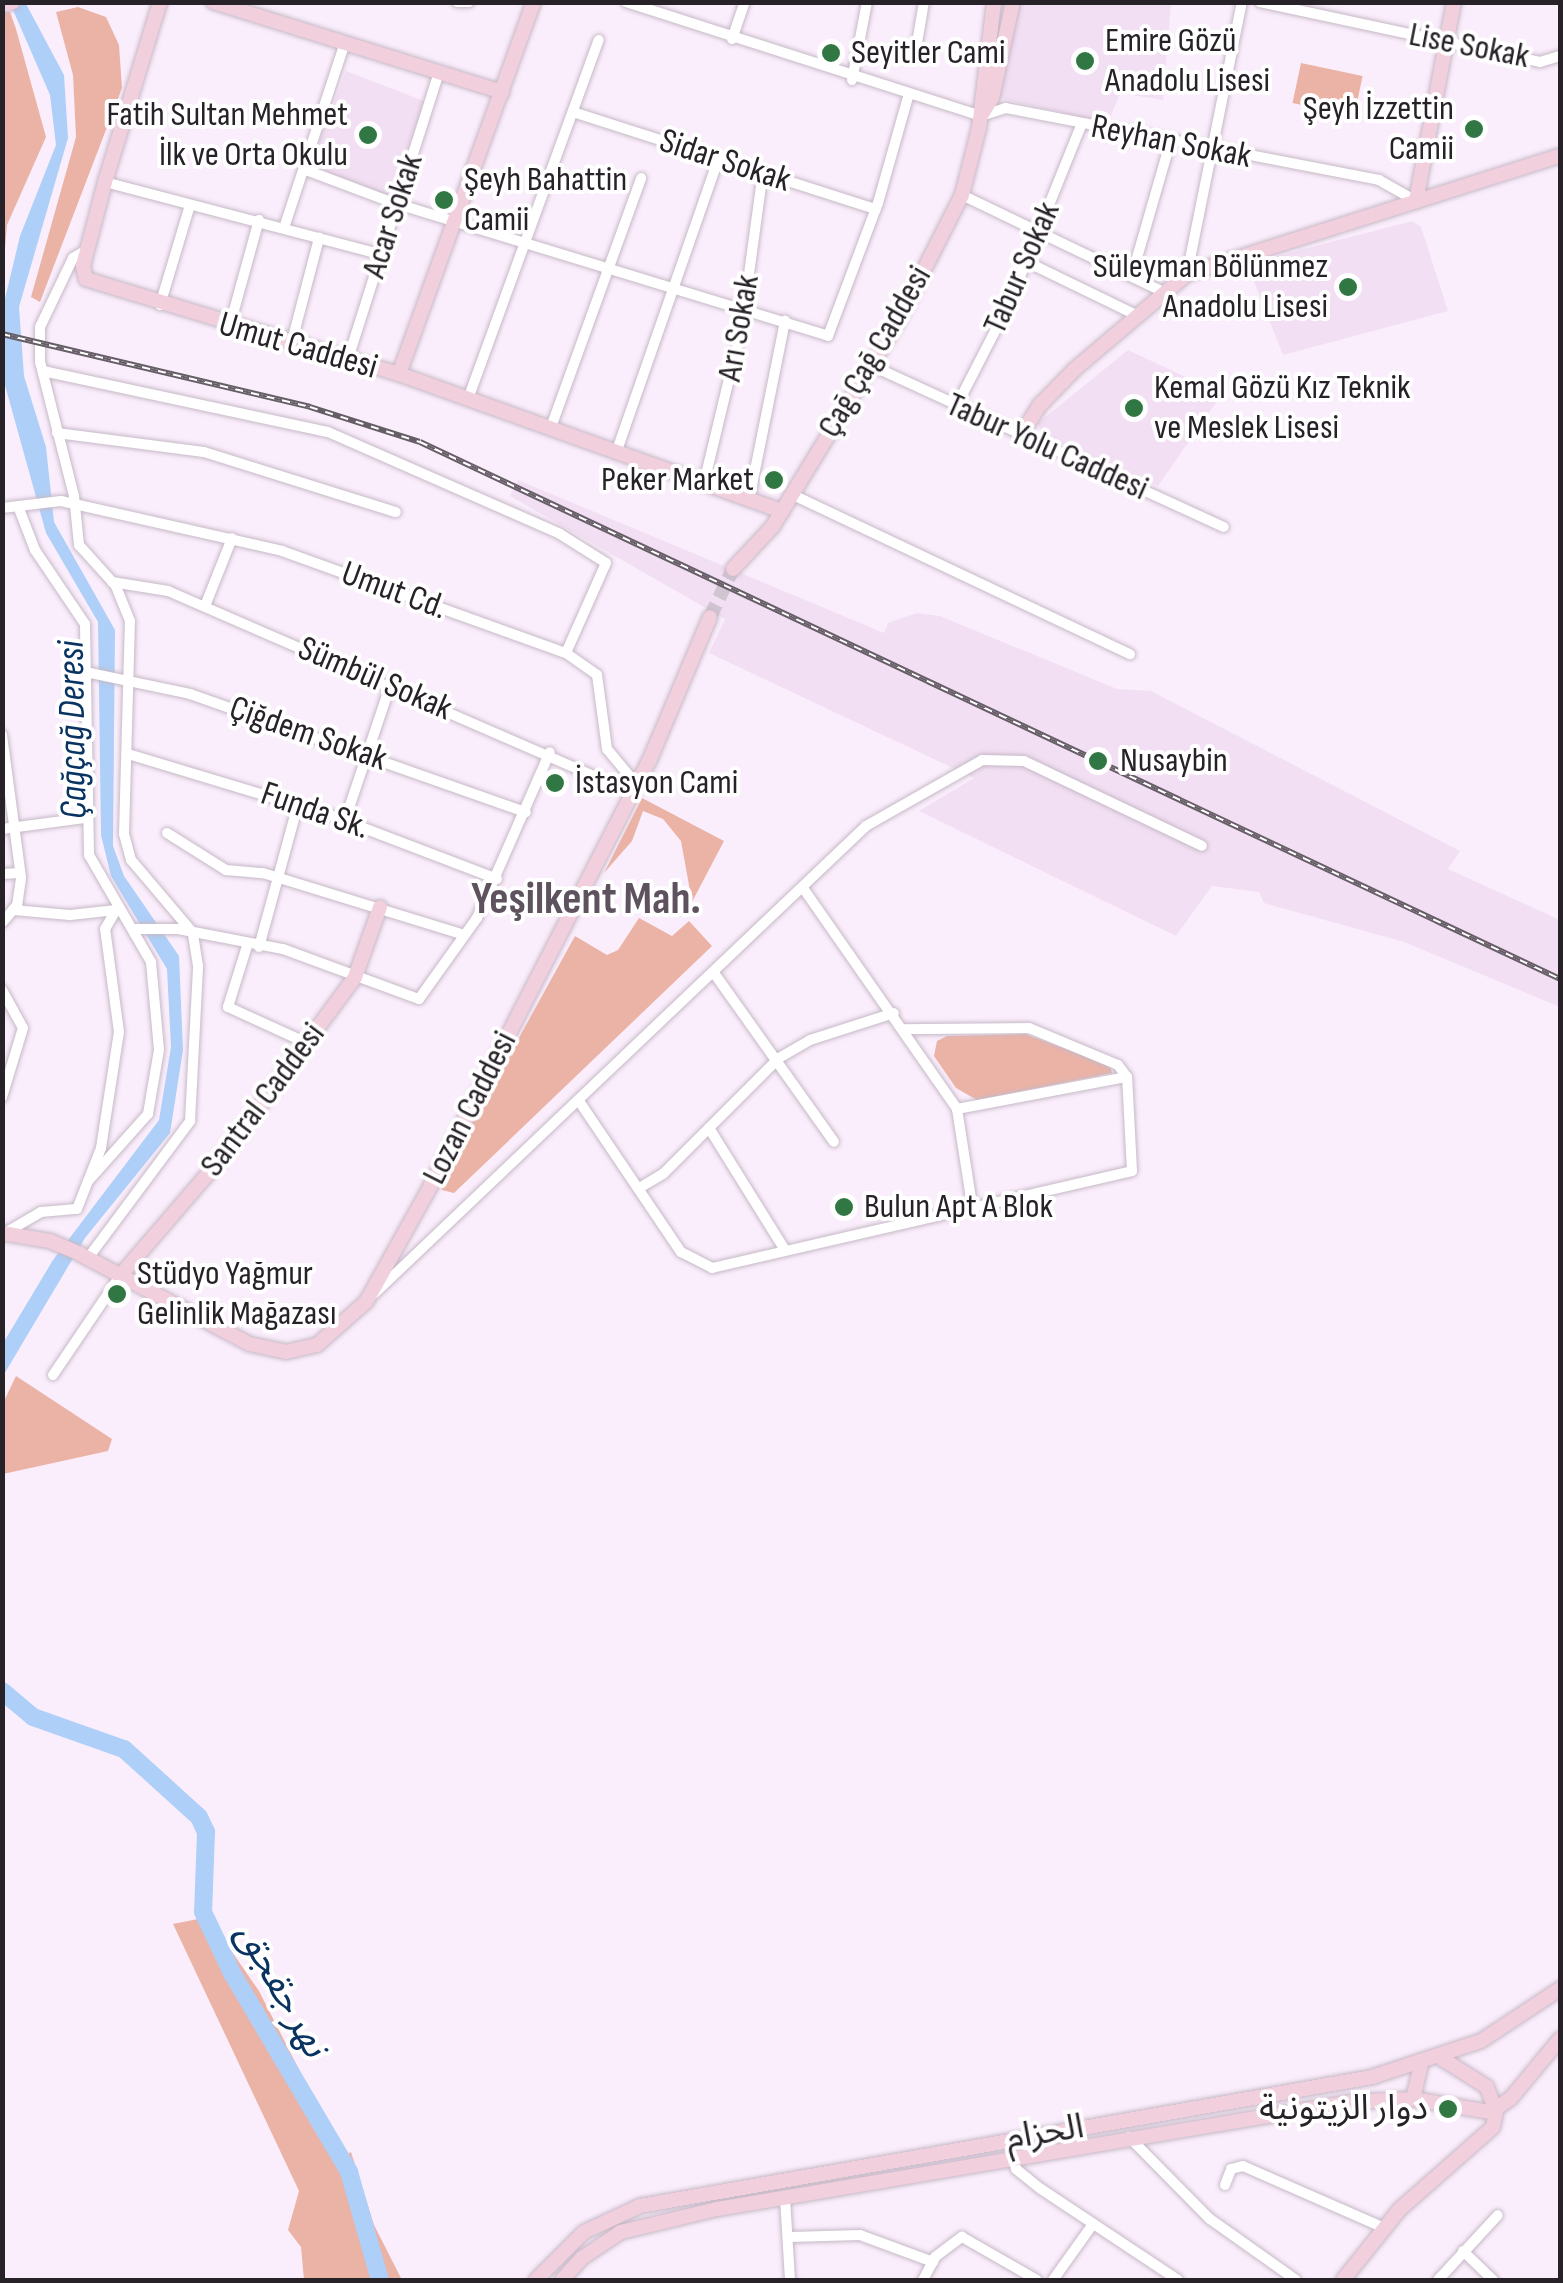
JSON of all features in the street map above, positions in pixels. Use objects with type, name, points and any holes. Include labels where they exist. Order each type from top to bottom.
[{"type":"main road","points":[[2,5],[14,2]]},
{"type":"main road","points":[[213,2],[502,92]]},
{"type":"main road","points":[[399,374],[534,2]]},
{"type":"main road","points":[[981,116],[994,2]]},
{"type":"main road","points":[[981,116],[992,98],[1012,2]]},
{"type":"main road","points":[[1416,202],[1454,2]]},
{"type":"main road","points":[[88,249],[160,3]]},
{"type":"main road","name":"Çağ Çağ Caddesi","points":[[733,569],[782,511],[870,365],[962,196],[981,116]]},
{"type":"main road","points":[[1021,436],[1040,404],[1187,274],[1560,156]]},
{"type":"main road","name":"Umut Caddesi","points":[[88,249],[86,279],[160,306],[399,374],[782,511]]},
{"type":"main road","name":"Lozan Caddesi","points":[[4,1233],[50,1241],[84,1256],[249,1344],[286,1352],[317,1345],[366,1302],[635,789],[710,617]]},
{"type":"main road","name":"Santral Caddesi","points":[[120,1276],[219,1161],[355,977],[380,907]]},
{"type":"main road","name":"الحزام","points":[[536,2280],[572,2242],[618,2214],[789,2177],[1421,2064],[1481,2041],[1560,1989]]},
{"type":"main road","points":[[1343,2280],[1384,2228],[1431,2180],[1487,2136],[1496,2111],[1560,2039]]},
{"type":"main road","points":[[1441,2058],[1481,2080],[1496,2111]]},
{"type":"main road","points":[[1413,2100],[1421,2064]]},
{"type":"main road","name":"الحزام","points":[[562,2280],[594,2248],[640,2225],[1013,2157],[1350,2102],[1413,2100],[1496,2111]]},
{"type":"main road","points":[[788,2198],[789,2177]]},
{"type":"street","points":[[457,2],[469,2]]},
{"type":"street","name":"Reyhan Sokak","points":[[626,2],[852,80],[981,116],[1006,108],[1081,126],[1378,180],[1416,202]]},
{"type":"street","points":[[732,38],[745,2]]},
{"type":"street","points":[[852,80],[867,2]]},
{"type":"street","points":[[914,55],[924,2]]},
{"type":"street","points":[[1187,274],[1242,2]]},
{"type":"street","name":"Lise Sokak","points":[[1260,2],[1540,62],[1560,56]]},
{"type":"street","points":[[468,400],[599,40]]},
{"type":"street","points":[[284,228],[306,170],[344,42]]},
{"type":"street","name":"Acar Sokak","points":[[348,359],[394,203],[439,72]]},
{"type":"street","points":[[306,170],[456,223],[745,307],[828,336],[876,209],[908,97]]},
{"type":"street","name":"Sidar Sokak","points":[[573,112],[876,209]]},
{"type":"street","name":"Tabur Sokak","points":[[956,407],[1039,236],[1081,126]]},
{"type":"street","points":[[1132,275],[1170,143]]},
{"type":"street","points":[[616,453],[719,157]]},
{"type":"street","name":"Arı Sokak","points":[[704,482],[745,307],[763,172]]},
{"type":"street","points":[[550,430],[640,178]]},
{"type":"street","points":[[105,182],[380,254]]},
{"type":"street","points":[[962,196],[1039,236],[1166,292]]},
{"type":"street","points":[[160,306],[190,205]]},
{"type":"street","points":[[230,327],[260,220]]},
{"type":"street","points":[[291,345],[319,238]]},
{"type":"street","points":[[84,1256],[190,1121],[198,1060],[193,933],[131,860],[124,834],[128,754],[124,678],[130,620],[112,582],[79,544],[74,504],[43,371],[40,326],[73,258],[88,249]]},
{"type":"street","points":[[1027,262],[1138,316]]},
{"type":"street","points":[[750,500],[785,321]]},
{"type":"street","name":"Tabur Yolu Caddesi","points":[[870,365],[1224,527]]},
{"type":"street","points":[[43,371],[328,432],[560,534],[606,563],[566,654]]},
{"type":"street","points":[[57,433],[204,452],[396,512]]},
{"type":"street","points":[[791,494],[1130,654]]},
{"type":"street","name":"Umut Cd.","points":[[2,508],[61,501],[232,538],[566,654],[598,674],[607,749],[635,789]]},
{"type":"street","points":[[24,505],[35,550],[85,624],[90,672],[86,818],[90,855],[116,910],[133,929],[151,962],[156,1086],[139,1128],[88,1181]]},
{"type":"street","points":[[205,606],[232,538]]},
{"type":"street","name":"Sümbül Sokak","points":[[112,582],[168,590],[635,789]]},
{"type":"street","name":"Çiğdem Sokak","points":[[90,672],[124,678],[366,754],[526,812]]},
{"type":"street","points":[[345,820],[390,686]]},
{"type":"street","points":[[2,734],[8,828],[20,873],[13,910],[2,923]]},
{"type":"street","points":[[133,929],[178,929],[284,950],[419,999],[497,879],[550,752]]},
{"type":"street","name":"Funda Sk.","points":[[128,754],[298,804],[497,879]]},
{"type":"street","points":[[366,1302],[866,826],[982,760],[1004,756],[1202,846]]},
{"type":"street","points":[[298,804],[253,946],[228,1008],[307,1043]]},
{"type":"street","points":[[8,828],[86,818]]},
{"type":"street","points":[[166,832],[226,870],[274,876],[464,935]]},
{"type":"street","points":[[2,874],[20,873]]},
{"type":"street","points":[[804,888],[894,1013],[957,1110],[972,1205]]},
{"type":"street","points":[[13,910],[70,915],[116,910]]},
{"type":"street","points":[[4,1233],[42,1212],[77,1209],[88,1181],[116,1081],[119,1032],[105,929],[116,910]]},
{"type":"street","points":[[714,973],[779,1058],[834,1142]]},
{"type":"street","points":[[2,990],[22,1028],[2,1097]]},
{"type":"street","points":[[641,1187],[709,1128],[779,1058],[810,1040],[894,1013]]},
{"type":"street","points":[[578,1101],[641,1187],[682,1252],[702,1266],[1132,1171],[1127,1077],[1106,1058],[1029,1028],[905,1029]]},
{"type":"street","points":[[957,1110],[1127,1077]]},
{"type":"street","points":[[709,1128],[786,1250]]},
{"type":"street","points":[[53,1374],[120,1276]]},
{"type":"street","points":[[1129,2137],[1137,2153],[1210,2219],[1296,2280]]},
{"type":"street","points":[[1013,2157],[1016,2169],[1178,2280]]},
{"type":"street","points":[[1225,2185],[1231,2169],[1242,2166],[1384,2228]]},
{"type":"street","points":[[788,2198],[790,2280]]},
{"type":"street","points":[[1438,2280],[1498,2216]]},
{"type":"street","points":[[1053,2280],[1093,2224]]},
{"type":"street","points":[[790,2236],[860,2235],[932,2262]]},
{"type":"street","points":[[924,2280],[932,2262],[962,2238],[1037,2280]]},
{"type":"street","points":[[1463,2251],[1493,2280]]},
{"type":"shaded area","name":"Emire Gözü Anadolu Lisesi","points":[[1018,3],[1171,3],[1163,100],[1120,93],[1108,123],[998,98]]},
{"type":"shaded area","points":[[78,7],[106,17],[119,45],[122,88],[40,302],[31,297],[76,137],[73,75],[56,12]]},
{"type":"shaded area","points":[[3,12],[10,12],[16,29],[46,137],[7,225],[3,273]]},
{"type":"shaded area","points":[[1301,63],[1363,76],[1354,116],[1292,103]]},
{"type":"shaded area","name":"Fatih Sultan Mehmet İlk ve Orta Okulu","points":[[346,71],[425,101],[388,198],[309,167]]},
{"type":"shaded area","name":"Süleyman Bölünmez Anadolu Lisesi","points":[[1412,221],[1421,227],[1448,311],[1283,355],[1247,264]]},
{"type":"shaded area","name":"Kemal Gözü Kız Teknik ve Meslek Lisesi","points":[[1128,350],[1222,394],[1158,486],[1042,435],[1038,423]]},
{"type":"shaded area","points":[[518,480],[884,633],[888,623],[917,613],[940,616],[1117,689],[1151,691],[1460,851],[1448,869],[1560,920],[1560,1007],[1404,942],[1264,903],[1259,892],[1212,886],[1176,936],[919,811],[974,778],[709,653],[725,619],[510,496]]},
{"type":"shaded area","points":[[642,798],[724,841],[692,902],[681,841],[663,819],[643,811],[632,841],[604,873]]},
{"type":"shaded area","points":[[639,918],[672,936],[689,921],[712,946],[454,1193],[442,1190],[439,1183],[575,936],[607,955],[618,950]]},
{"type":"shaded area","points":[[1025,1034],[1110,1065],[1112,1073],[977,1100],[956,1088],[934,1056],[937,1041],[947,1036]]},
{"type":"shaded area","points":[[16,1376],[112,1439],[108,1451],[3,1474],[3,1403]]},
{"type":"shaded area","points":[[208,1917],[259,1991],[343,2156],[351,2152],[374,2225],[402,2280],[304,2280],[301,2247],[288,2230],[299,2191],[173,1924]]},
{"type":"water","points":[[25,2],[64,75],[68,138],[19,307],[24,376],[46,447],[54,522],[115,630],[113,846],[124,876],[179,956],[183,1050],[170,1133],[85,1238],[3,1376],[2,1345],[53,1260],[159,1120],[171,1047],[167,969],[111,876],[101,835],[98,622],[46,533],[3,378],[3,307],[20,236],[56,145],[50,95],[10,3]]},
{"type":"waterway","name":"نهر جقجق","points":[[2,1691],[33,1717],[124,1749],[199,1817],[206,1832],[203,1912],[232,1973],[349,2172],[380,2280]]},
{"type":"tunnel","points":[[710,617],[733,569]]},
{"type":"railway","points":[[2,334],[310,407],[420,442],[1560,979]]},
{"type":"place","name":"Seyitler Cami","points":[[831,53]]},
{"type":"place","name":"Emire Gözü Anadolu Lisesi","points":[[1085,61]]},
{"type":"place","name":"Şeyh İzzettin Camii","points":[[1474,129]]},
{"type":"place","name":"Fatih Sultan Mehmet İlk ve Orta Okulu","points":[[368,135]]},
{"type":"place","name":"Şeyh Bahattin Camii","points":[[444,200]]},
{"type":"place","name":"Süleyman Bölünmez Anadolu Lisesi","points":[[1348,287]]},
{"type":"place","name":"Kemal Gözü Kız Teknik ve Meslek Lisesi","points":[[1134,408]]},
{"type":"place","name":"Peker Market","points":[[774,480]]},
{"type":"place","name":"Nusaybin","points":[[1098,761]]},
{"type":"place","name":"İstasyon Cami","points":[[555,783]]},
{"type":"place","name":"Bulun Apt A Blok","points":[[844,1207]]},
{"type":"place","name":"Stüdyo Yağmur Gelinlik Mağazası","points":[[117,1294]]},
{"type":"place","name":"دوار الزيتونية","points":[[1448,2109]]},
{"type":"district","name":"Yeşilkent Mah.","points":[[586,900]]},
{"type":"water label","name":"Çağçağ Deresi","points":[[73,730]]}]
